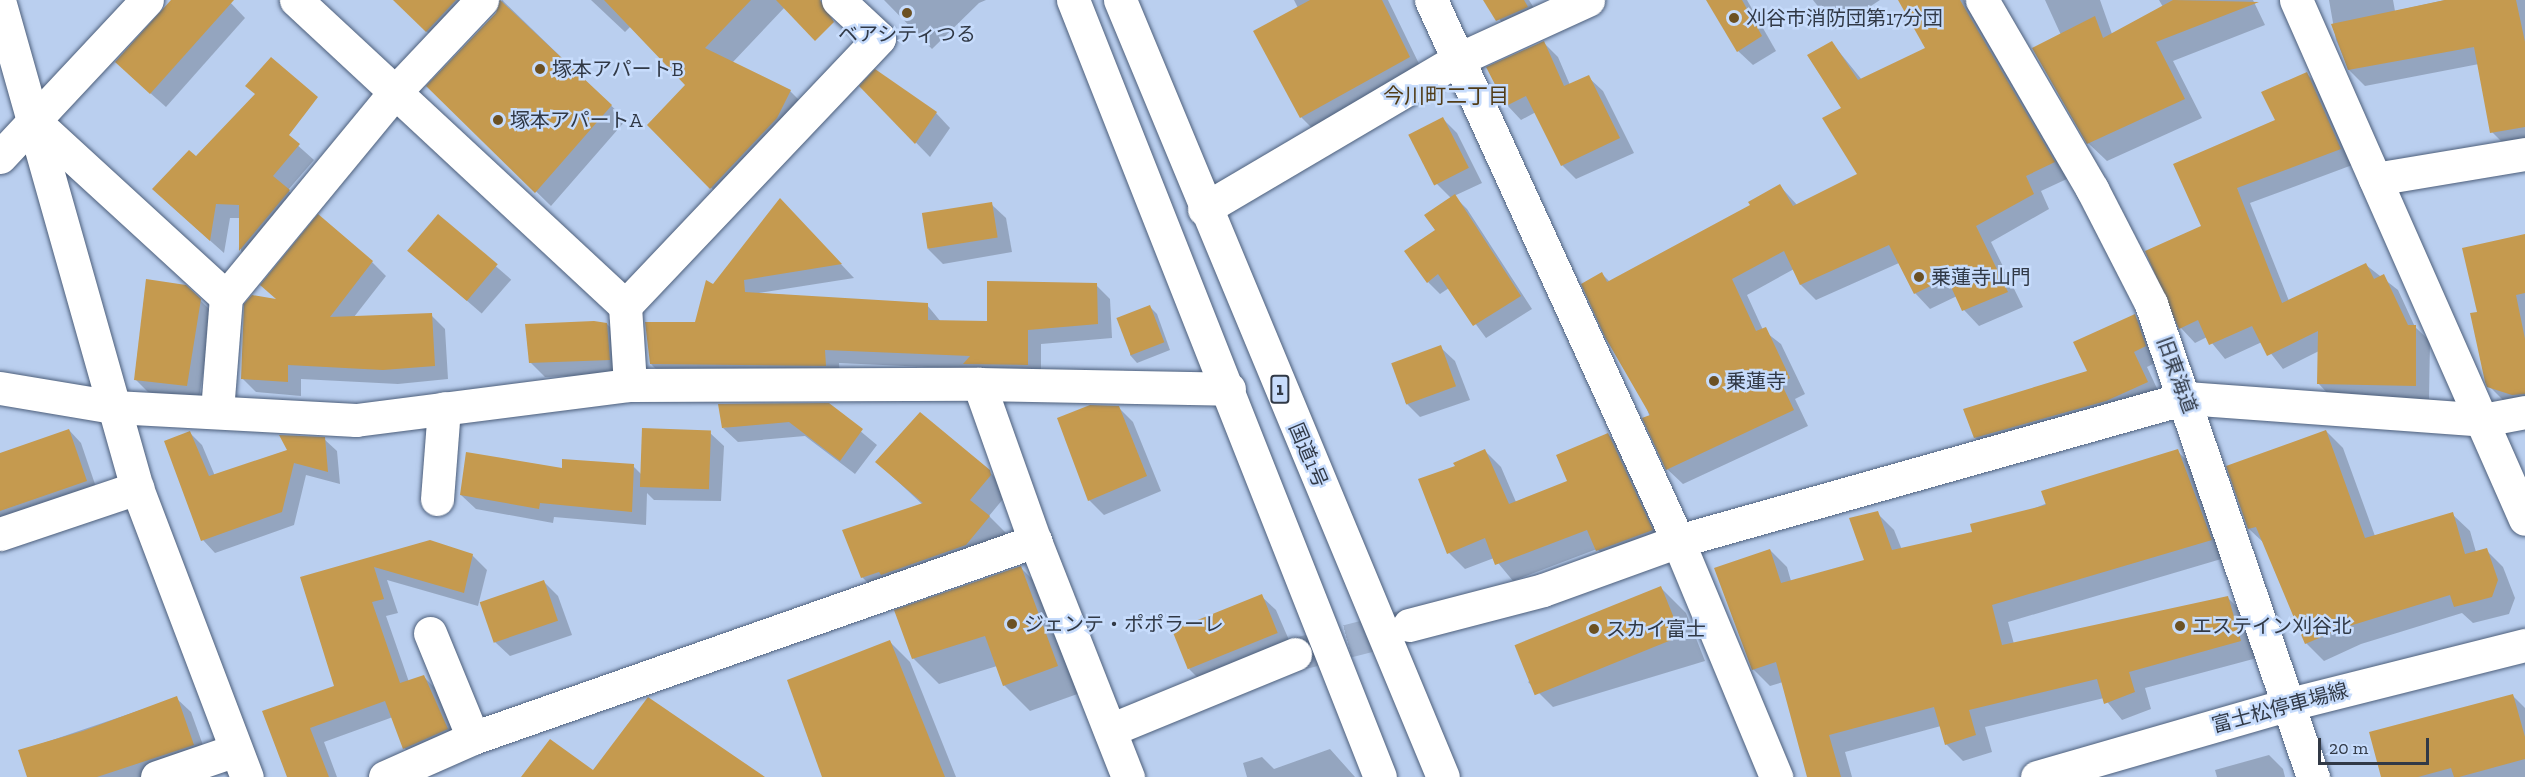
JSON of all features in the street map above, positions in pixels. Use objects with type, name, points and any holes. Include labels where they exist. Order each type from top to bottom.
[{"type":"main road","points":[[0,157],[147,0]]},
{"type":"main road","points":[[296,0],[625,306],[630,385]]},
{"type":"main road","points":[[217,411],[226,297],[394,93],[482,0]]},
{"type":"main road","points":[[625,306],[879,38],[838,0]]},
{"type":"main road","points":[[1072,0],[1229,389],[1380,777]]},
{"type":"main road","name":"国道1号","points":[[1120,0],[1204,209],[1443,777]]},
{"type":"main road","points":[[1431,0],[1678,541],[1776,777]]},
{"type":"main road","points":[[1204,209],[1459,59],[1588,0]]},
{"type":"main road","name":"旧東海道","points":[[1982,0],[2092,189],[2140,283],[2186,398],[2313,777]]},
{"type":"main road","points":[[2296,0],[2525,519]]},
{"type":"main road","points":[[0,4],[137,488],[242,764],[157,777]]},
{"type":"main road","points":[[35,122],[226,297]]},
{"type":"main road","points":[[2375,179],[2525,154]]},
{"type":"main road","points":[[0,388],[114,407],[356,420],[630,385],[979,384],[1229,389]]},
{"type":"main road","points":[[979,384],[1035,541],[1128,777]]},
{"type":"main road","points":[[1409,625],[1543,590],[1678,541],[2186,398],[2483,420],[2525,411]]},
{"type":"main road","points":[[437,499],[444,408]]},
{"type":"main road","points":[[0,534],[137,488]]},
{"type":"main road","points":[[386,777],[473,738],[1035,541]]},
{"type":"main road","points":[[430,633],[473,738]]},
{"type":"main road","name":"富士松停車場線","points":[[2037,777],[2290,704],[2525,645]]},
{"type":"main road","points":[[1110,730],[1296,654]]},
{"type":"building","points":[[171,0],[234,0],[150,94],[115,62]]},
{"type":"building","points":[[393,0],[456,0],[426,32]]},
{"type":"building","points":[[500,0],[612,105],[535,193],[426,86],[496,13]]},
{"type":"building","points":[[604,0],[751,0],[705,48],[791,90],[777,118],[710,189],[647,125],[685,85]]},
{"type":"building","points":[[776,0],[820,0],[834,22],[815,41]]},
{"type":"building","points":[[1310,0],[1382,0],[1410,57],[1300,118],[1253,31]]},
{"type":"building","points":[[1483,0],[1524,0],[1528,7],[1496,21]]},
{"type":"building","name":"刈谷市消防団第17分団","points":[[1706,0],[1742,0],[1762,36],[1737,52]]},
{"type":"building","points":[[1898,0],[1960,0],[2055,162],[2026,176],[2034,194],[1976,226],[2008,292],[1962,311],[1947,278],[1914,294],[1889,245],[1800,285],[1784,251],[1732,279],[1756,331],[1766,327],[1790,378],[1781,383],[1794,410],[1666,470],[1642,418],[1650,415],[1605,337],[1581,284],[1602,272],[1607,282],[1750,205],[1748,202],[1780,184],[1793,206],[1857,174],[1822,118],[1841,108],[1807,55],[1832,41],[1858,80],[1925,48]]},
{"type":"building","points":[[2173,0],[2259,2],[2156,42],[2185,99],[2087,144],[2032,48],[2095,16],[2103,38]]},
{"type":"building","points":[[2445,0],[2516,0],[2525,42],[2525,127],[2490,133],[2474,47],[2348,70],[2331,24]]},
{"type":"building","points":[[1544,41],[1564,86],[1589,75],[1620,138],[1561,166],[1526,96],[1506,106],[1486,67]]},
{"type":"building","points":[[271,57],[318,97],[289,135],[300,144],[273,176],[290,190],[239,251],[239,205],[216,204],[210,241],[152,189],[189,150],[196,156],[255,94],[245,86]]},
{"type":"building","points":[[875,69],[937,112],[915,144],[859,86]]},
{"type":"building","points":[[2307,72],[2341,149],[2237,188],[2282,303],[2366,263],[2374,279],[2384,274],[2408,325],[2416,325],[2416,386],[2317,384],[2318,331],[2267,356],[2252,326],[2209,345],[2198,320],[2179,329],[2145,251],[2201,226],[2173,164],[2275,120],[2261,92]]},
{"type":"building","points":[[1443,117],[1469,168],[1434,185],[1408,135]]},
{"type":"building","points":[[1455,194],[1521,296],[1473,326],[1438,274],[1427,283],[1404,251],[1435,230],[1424,215]]},
{"type":"building","points":[[780,198],[842,264],[744,280],[745,292],[928,303],[928,320],[987,321],[987,281],[1097,283],[1098,324],[1028,330],[1028,365],[963,364],[970,356],[825,350],[826,366],[650,364],[645,322],[695,322],[706,280],[713,284]]},
{"type":"building","points":[[992,202],[998,238],[928,249],[922,213]]},
{"type":"building","points":[[318,214],[373,261],[330,317],[432,313],[435,366],[383,370],[288,365],[288,382],[241,379],[244,304],[252,295],[276,299],[260,285]]},
{"type":"building","points":[[438,214],[498,264],[467,301],[407,251]]},
{"type":"building","points":[[2525,234],[2525,293],[2516,295],[2525,339],[2525,394],[2512,395],[2487,387],[2485,382],[2470,313],[2477,312],[2462,248]]},
{"type":"building","points":[[146,279],[186,285],[201,299],[187,386],[134,380]]},
{"type":"building","points":[[1150,305],[1164,342],[1131,355],[1116,318]]},
{"type":"building","points":[[2135,314],[2146,346],[2134,352],[2148,382],[2106,401],[1974,438],[1963,409],[2087,371],[2073,342]]},
{"type":"building","points":[[594,321],[607,323],[610,360],[529,363],[525,324]]},
{"type":"building","points":[[1441,345],[1456,386],[1406,404],[1391,363]]},
{"type":"building","points":[[829,403],[863,429],[840,461],[789,422],[722,428],[718,404]]},
{"type":"building","points":[[1090,405],[1119,406],[1147,476],[1088,501],[1057,418]]},
{"type":"building","points":[[920,412],[990,470],[991,475],[970,500],[990,516],[966,545],[881,575],[879,572],[861,578],[842,530],[923,503],[875,462]]},
{"type":"building","points":[[642,428],[711,430],[709,489],[640,487]]},
{"type":"building","points":[[69,429],[87,481],[0,511],[0,453]]},
{"type":"building","points":[[2326,430],[2365,538],[2453,512],[2465,554],[2487,548],[2498,580],[2492,597],[2454,607],[2450,595],[2343,628],[2305,644],[2256,527],[2248,529],[2226,466]]},
{"type":"building","points":[[190,431],[209,476],[287,450],[279,435],[325,437],[328,472],[294,463],[282,512],[201,541],[164,441]]},
{"type":"building","points":[[1608,433],[1653,530],[1596,551],[1587,530],[1495,565],[1485,538],[1447,554],[1418,479],[1455,466],[1453,463],[1485,449],[1509,504],[1567,481],[1556,455]]},
{"type":"building","points":[[2178,449],[2212,540],[1992,605],[2002,645],[2228,596],[2241,641],[2129,672],[2135,692],[2104,704],[2097,679],[1969,710],[1976,735],[1945,745],[1934,707],[1829,735],[1841,777],[1807,777],[1776,662],[1752,670],[1714,568],[1770,549],[1781,583],[1864,560],[1849,518],[1878,511],[1892,550],[1972,532],[1970,524],[2046,505],[2041,491]]},
{"type":"building","points":[[466,452],[562,468],[562,459],[634,464],[632,512],[540,503],[539,509],[460,495]]},
{"type":"building","points":[[430,540],[473,554],[464,593],[374,567],[384,599],[372,602],[400,683],[424,675],[448,729],[403,749],[385,701],[310,728],[329,777],[287,777],[262,711],[334,686],[300,577]]},
{"type":"building","name":"ジェンテ・ポポラーレ","points":[[1021,566],[1058,666],[1003,686],[985,636],[912,659],[894,610]]},
{"type":"building","points":[[544,580],[558,621],[494,643],[480,602]]},
{"type":"building","name":"スカイ富士","points":[[1661,586],[1681,636],[1535,695],[1515,645]]},
{"type":"building","points":[[1262,594],[1278,633],[1188,669],[1172,630]]},
{"type":"building","points":[[890,640],[945,777],[822,777],[787,680]]},
{"type":"building","points":[[2513,694],[2525,737],[2525,759],[2459,777],[2454,777],[2451,768],[2418,777],[2381,777],[2369,732]]},
{"type":"building","points":[[177,696],[194,745],[97,777],[27,777],[18,750],[83,731]]},
{"type":"building","points":[[648,697],[765,777],[521,777],[550,739],[593,770]]},
{"type":"tunnel","points":[[1300,653],[1409,625]]},
{"type":"place","name":"ベアシティつる","points":[[907,13]]},
{"type":"place","name":"刈谷市消防団第17分団","points":[[1734,18]]},
{"type":"place","name":"塚本アパートB","points":[[540,69]]},
{"type":"place","name":"塚本アパートA","points":[[498,120]]},
{"type":"place","name":"乗蓮寺山門","points":[[1919,277]]},
{"type":"place","name":"乗蓮寺","points":[[1714,381]]},
{"type":"place","name":"ジェンテ・ポポラーレ","points":[[1012,624]]},
{"type":"place","name":"エステイン刈谷北","points":[[2180,626]]},
{"type":"place","name":"スカイ富士","points":[[1594,629]]},
{"type":"district","name":"今川町二丁目","points":[[1446,96]]}]
